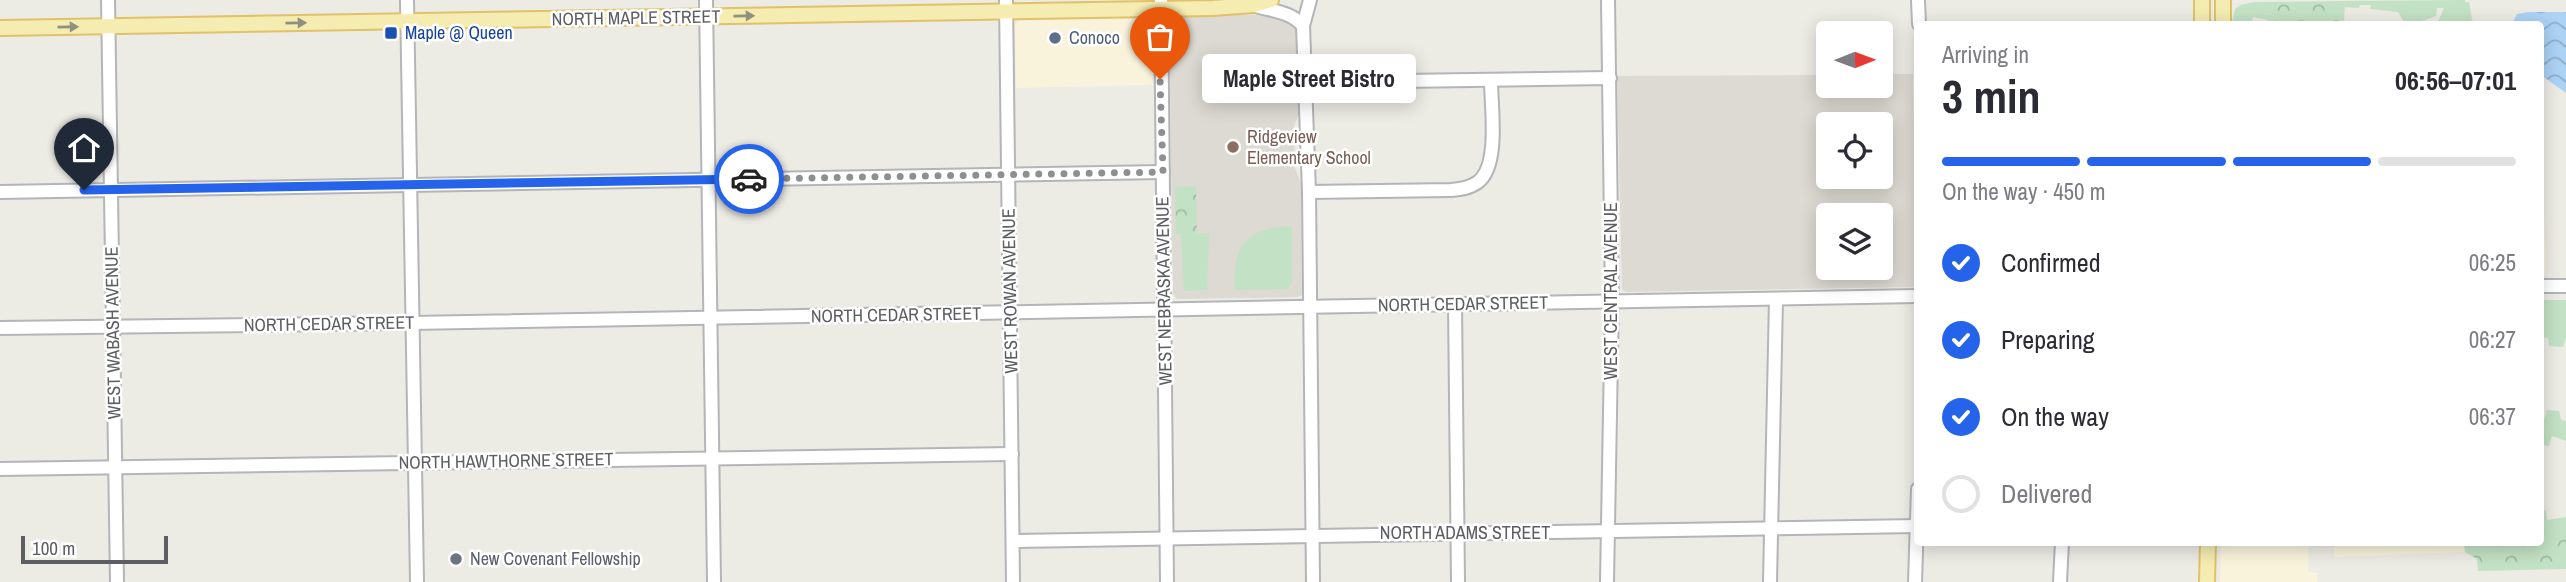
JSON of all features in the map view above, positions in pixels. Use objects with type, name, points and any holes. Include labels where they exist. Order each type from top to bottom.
[{"type":"main road","name":"NORTH MAPLE STREET","points":[[0,28],[706,17],[1006,6],[1253,5],[1271,0]]},
{"type":"main road","points":[[2202,0],[2202,21]]},
{"type":"main road","points":[[2223,0],[2223,21]]},
{"type":"main road","points":[[2207,582],[2208,546]]},
{"type":"street","name":"WEST WABASH AVENUE","points":[[108,0],[117,582]]},
{"type":"street","points":[[407,0],[417,582]]},
{"type":"street","points":[[706,0],[714,582]]},
{"type":"street","points":[[1310,0],[1303,26],[1309,192],[1313,582]]},
{"type":"street","name":"WEST CENTRAL AVENUE","points":[[1607,582],[1612,301],[1608,0]]},
{"type":"street","points":[[1918,0],[1919,21]]},
{"type":"street","name":"WEST NEBRASKA AVENUE","points":[[1161,5],[1167,582]]},
{"type":"street","points":[[1253,5],[1290,14],[1303,26]]},
{"type":"street","name":"WEST ROWAN AVENUE","points":[[1006,6],[1013,582]]},
{"type":"street","points":[[1305,73],[1329,82],[1610,78]]},
{"type":"street","points":[[1309,192],[1451,190],[1476,184],[1489,166],[1492,152],[1491,81]]},
{"type":"street","points":[[0,192],[1163,172]]},
{"type":"street","points":[[2544,286],[2566,286]]},
{"type":"street","name":"NORTH CEDAR STREET","points":[[0,328],[1914,296]]},
{"type":"street","points":[[1770,582],[1776,299]]},
{"type":"street","points":[[1455,304],[1458,582]]},
{"type":"street","name":"NORTH HAWTHORNE STREET","points":[[0,470],[1012,454]]},
{"type":"street","name":"NORTH ADAMS STREET","points":[[1013,541],[1914,526]]},
{"type":"street","points":[[1915,582],[1916,546]]},
{"type":"street","points":[[2060,582],[2062,546]]},
{"type":"shaded area","name":"Ridgeview Elementary School","points":[[1282,14],[1293,17],[1297,30],[1299,113],[1294,126],[1295,168],[1301,183],[1302,295],[1177,299],[1173,294],[1169,20],[1177,16]]},
{"type":"shaded area","points":[[1149,17],[1153,24],[1153,85],[1016,88],[1015,26],[1018,20]]},
{"type":"shaded area","points":[[1894,74],[1913,74],[1913,287],[1622,290],[1617,76],[1816,75],[1816,98],[1894,98]]},
{"type":"shaded area","points":[[2544,214],[2546,263],[2544,276]]},
{"type":"shaded area","points":[[2221,546],[2309,546],[2308,572],[2318,573],[2317,582],[2220,582]]},
{"type":"shaded area","points":[[2334,546],[2464,546],[2465,552],[2334,557]]},
{"type":"green space","points":[[2465,0],[2469,2],[2472,21],[2438,21],[2444,8],[2437,8],[2436,16],[2422,21],[2403,21],[2398,12],[2370,9],[2371,5],[2360,5],[2359,8],[2344,7],[2345,1]]},
{"type":"green space","points":[[2345,1],[2344,21],[2281,21],[2272,15],[2257,12],[2254,2]]},
{"type":"green space","points":[[2254,2],[2257,12],[2272,15],[2281,21],[2253,17],[2252,21],[2233,21],[2235,9]]},
{"type":"green space","points":[[1196,186],[1197,234],[1176,234],[1175,187]]},
{"type":"green space","points":[[1292,226],[1292,283],[1287,289],[1235,290],[1236,261],[1245,242],[1263,231]]},
{"type":"green space","points":[[1209,233],[1207,290],[1184,291],[1181,234]]},
{"type":"green space","points":[[2544,300],[2566,300],[2566,338],[2563,347],[2549,346],[2548,338],[2544,337]]},
{"type":"green space","points":[[2547,410],[2559,411],[2561,420],[2566,421],[2566,441],[2552,436],[2549,446],[2544,445],[2544,420]]},
{"type":"green space","points":[[2544,510],[2547,520],[2566,517],[2566,531],[2544,531]]},
{"type":"green space","points":[[2544,531],[2566,531],[2566,569],[2478,571],[2477,559],[2465,552],[2464,546],[2544,546]]},
{"type":"water","points":[[2566,12],[2566,93],[2544,77],[2544,21],[2514,21],[2517,14]]},
{"type":"way so far","points":[[749,179],[1163,172],[1160,79]]},
{"type":"place","name":"Maple @ Queen","points":[[391,33]]},
{"type":"place","name":"Conoco","points":[[1055,38]]},
{"type":"place","name":"Maple Street Bistro","points":[[1160,79]]},
{"type":"place","name":"Ridgeview Elementary School","points":[[1233,147]]},
{"type":"place","name":"New Covenant Fellowship","points":[[456,559]]},
{"type":"route","points":[[84,190],[749,179]]}]
